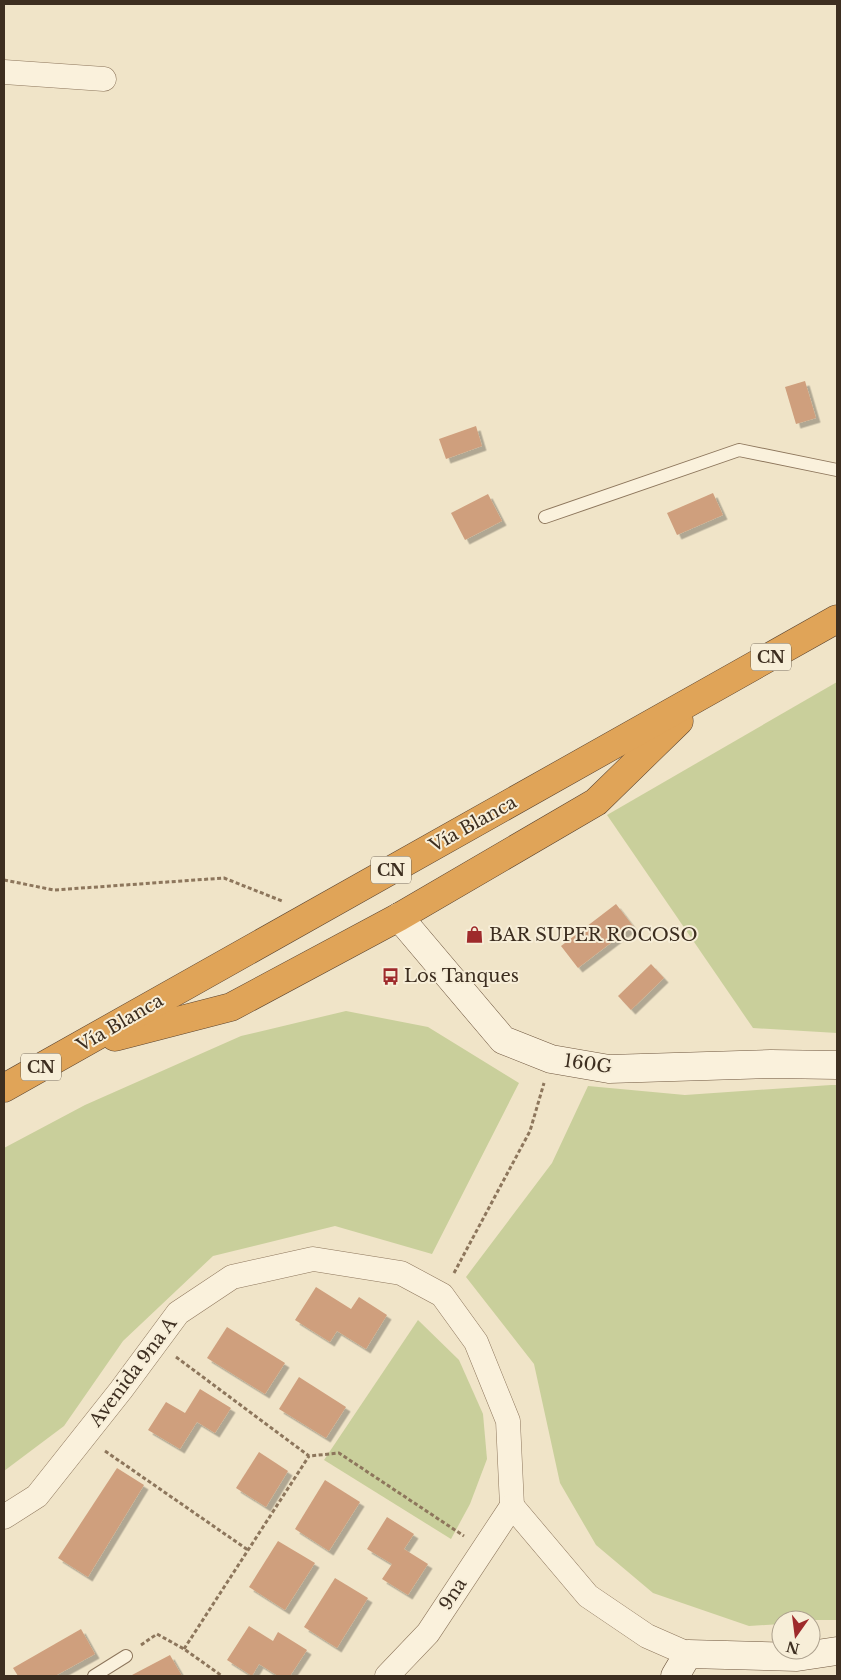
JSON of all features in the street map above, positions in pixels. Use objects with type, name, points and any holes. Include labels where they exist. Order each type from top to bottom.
[{"type":"highway","name":"Vía Blanca","points":[[4,1088],[837,619]]},
{"type":"highway","points":[[79,1046],[231,1007],[399,917],[596,802],[705,695]]},
{"type":"street","points":[[4,72],[104,79]]},
{"type":"street","name":"160G","points":[[399,917],[503,1040],[552,1059],[609,1069],[772,1064],[837,1065]]},
{"type":"street","name":"Avenida 9na A","points":[[4,1517],[37,1496],[178,1314],[232,1277],[313,1259],[401,1273],[442,1295],[476,1342],[508,1421],[512,1506]]},
{"type":"street","points":[[512,1506],[588,1596],[647,1636],[682,1665],[797,1657],[837,1651]]},
{"type":"street","name":"9na","points":[[387,1676],[428,1633],[512,1506]]},
{"type":"lane","points":[[545,517],[739,450],[837,470]]},
{"type":"lane","points":[[94,1676],[126,1656]]},
{"type":"path","points":[[4,880],[54,890],[224,878],[313,913]]},
{"type":"path","points":[[442,1295],[530,1131],[552,1059]]},
{"type":"path","points":[[156,1342],[309,1456],[339,1453],[483,1549]]},
{"type":"path","points":[[84,1436],[248,1550]]},
{"type":"path","points":[[184,1649],[309,1456]]},
{"type":"path","points":[[126,1656],[157,1634],[184,1649],[222,1676]]},
{"type":"green space","points":[[837,682],[837,1033],[753,1028],[607,815]]},
{"type":"green space","points":[[346,1011],[428,1027],[519,1083],[432,1254],[335,1226],[213,1256],[123,1341],[64,1426],[4,1471],[4,1148],[85,1105],[241,1036]]},
{"type":"green space","points":[[837,1085],[837,1620],[821,1620],[821,1610],[771,1610],[771,1625],[749,1626],[653,1593],[596,1545],[560,1483],[534,1364],[466,1277],[552,1163],[588,1086],[685,1095]]},
{"type":"green space","points":[[418,1320],[459,1360],[483,1414],[487,1459],[470,1504],[451,1539],[324,1460]]},
{"type":"building","points":[[805,381],[816,418],[796,424],[785,387]]},
{"type":"building","points":[[476,426],[482,446],[446,459],[439,439]]},
{"type":"building","points":[[713,493],[723,515],[677,535],[667,513]]},
{"type":"building","points":[[488,494],[502,521],[465,540],[451,513]]},
{"type":"building","points":[[616,904],[633,926],[578,968],[561,946]]},
{"type":"building","points":[[651,964],[664,978],[631,1010],[618,996]]},
{"type":"building","points":[[316,1287],[351,1309],[359,1297],[387,1315],[366,1349],[337,1331],[330,1342],[295,1320]]},
{"type":"building","points":[[227,1327],[285,1363],[265,1394],[207,1358]]},
{"type":"building","points":[[299,1377],[346,1407],[326,1438],[279,1409]]},
{"type":"building","points":[[200,1389],[231,1408],[215,1433],[197,1422],[180,1449],[148,1430],[166,1402],[185,1413]]},
{"type":"building","points":[[259,1452],[288,1471],[266,1507],[236,1488]]},
{"type":"building","points":[[117,1468],[144,1485],[88,1577],[58,1558]]},
{"type":"building","points":[[325,1480],[360,1502],[329,1551],[295,1529]]},
{"type":"building","points":[[387,1517],[414,1534],[404,1549],[428,1564],[408,1595],[382,1579],[392,1564],[367,1549]]},
{"type":"building","points":[[278,1541],[315,1563],[285,1610],[249,1587]]},
{"type":"building","points":[[335,1578],[368,1598],[337,1648],[304,1627]]},
{"type":"building","points":[[249,1626],[273,1641],[278,1632],[307,1650],[290,1676],[278,1676],[259,1664],[252,1676],[227,1660]]},
{"type":"building","points":[[81,1629],[95,1654],[55,1676],[18,1676],[13,1668]]},
{"type":"building","points":[[170,1655],[182,1676],[132,1676],[132,1675]]},
{"type":"place","name":"BAR SUPER ROCOSO","points":[[475,935]]},
{"type":"place","name":"Los Tanques","points":[[390,976]]}]
